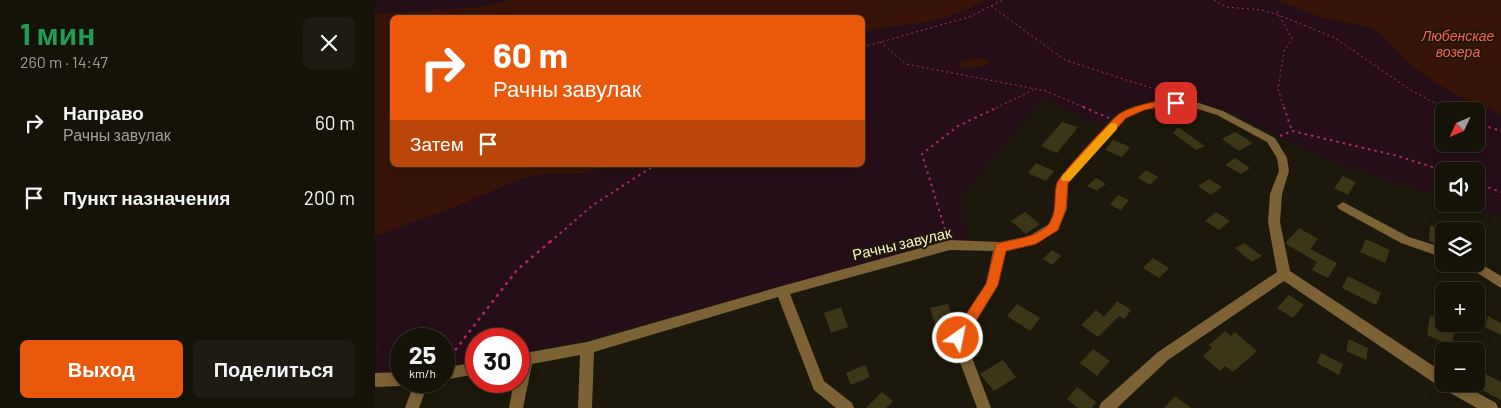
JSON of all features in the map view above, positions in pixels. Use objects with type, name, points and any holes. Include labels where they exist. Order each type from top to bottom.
[{"type":"street","name":"Рачны завулак","points":[[530,359],[587,348],[950,246],[1000,248],[1032,240],[1053,227],[1061,209],[1063,182],[1087,153],[1123,116],[1141,108],[1163,103],[1199,106],[1220,113],[1271,140]]},
{"type":"street","points":[[1271,140],[1282,158],[1284,171],[1276,194],[1274,222],[1284,274],[1435,376]]},
{"type":"street","points":[[1343,206],[1405,240],[1435,250]]},
{"type":"street","points":[[984,408],[958,338],[992,285],[1000,248]]},
{"type":"street","points":[[1484,272],[1501,283]]},
{"type":"street","points":[[1106,408],[1163,356],[1284,274]]},
{"type":"street","points":[[782,292],[819,386],[847,408]]},
{"type":"street","points":[[585,408],[587,348]]},
{"type":"street","points":[[375,380],[390,379]]},
{"type":"street","points":[[1462,392],[1491,408]]},
{"type":"street","points":[[412,408],[418,393]]},
{"type":"street","points":[[516,408],[518,393]]},
{"type":"path","points":[[865,46],[969,17],[1003,0]]},
{"type":"path","points":[[1214,0],[1226,6],[1262,10],[1279,15],[1335,38],[1409,89],[1435,103]]},
{"type":"path","points":[[991,6],[1065,60],[1160,91],[1163,103]]},
{"type":"path","points":[[1277,11],[1292,39],[1284,51],[1278,89],[1292,131]]},
{"type":"path","points":[[880,42],[906,64],[1046,92],[1118,122]]},
{"type":"path","points":[[950,246],[922,154],[958,126],[1035,90]]},
{"type":"path","points":[[1485,126],[1501,131]]},
{"type":"path","points":[[1271,140],[1292,131],[1398,156],[1435,168]]},
{"type":"path","points":[[455,351],[517,270],[593,205],[652,167]]},
{"type":"path","points":[[1485,186],[1501,192]]},
{"type":"shaded area","points":[[375,0],[511,0],[478,7],[375,14]]},
{"type":"shaded area","points":[[985,0],[1275,0],[1325,18],[1356,24],[1376,31],[1389,41],[1408,63],[1421,73],[1473,102],[1435,102],[1435,152],[1485,152],[1485,107],[1501,114],[1501,216],[1485,211],[1485,162],[1435,162],[1435,194],[1380,178],[1317,155],[1240,116],[1202,103],[1180,100],[1140,104],[1119,111],[1099,126],[1044,99],[961,196],[969,243],[938,244],[573,343],[530,351],[530,328],[465,328],[465,363],[455,364],[455,328],[390,328],[390,372],[375,373],[375,236],[447,210],[523,178],[545,174],[573,174],[606,167],[865,167],[865,31],[929,21],[954,14]]},
{"type":"water","points":[[511,0],[985,0],[964,11],[941,19],[865,32],[865,15],[390,15],[390,167],[605,167],[584,173],[545,174],[523,178],[447,210],[375,236],[375,14],[478,7]]},
{"type":"water","name":"Любенскае возера","points":[[1275,0],[1501,0],[1501,114],[1485,108],[1485,102],[1471,102],[1431,80],[1410,64],[1377,32],[1359,25],[1319,16]]},
{"type":"water","points":[[976,58],[986,59],[991,64],[966,69],[958,66],[963,61]]},
{"type":"building","points":[[1062,122],[1078,127],[1057,153],[1041,146]]},
{"type":"building","points":[[1178,127],[1205,146],[1196,150],[1173,133]]},
{"type":"building","points":[[1235,132],[1253,143],[1239,151],[1222,139]]},
{"type":"building","points":[[1113,140],[1130,147],[1122,157],[1105,150]]},
{"type":"building","points":[[1235,158],[1250,168],[1241,174],[1225,165]]},
{"type":"building","points":[[1036,163],[1054,171],[1046,181],[1028,173]]},
{"type":"building","points":[[1146,170],[1158,177],[1150,185],[1138,178]]},
{"type":"building","points":[[1343,176],[1356,182],[1348,195],[1334,188]]},
{"type":"building","points":[[1096,178],[1106,184],[1097,191],[1087,186]]},
{"type":"building","points":[[1209,179],[1222,187],[1211,195],[1198,186]]},
{"type":"building","points":[[1118,195],[1129,200],[1121,210],[1110,205]]},
{"type":"building","points":[[1025,212],[1040,224],[1026,234],[1011,221]]},
{"type":"building","points":[[1216,212],[1230,221],[1219,230],[1205,221]]},
{"type":"building","points":[[1430,225],[1435,227],[1435,243],[1429,241]]},
{"type":"building","points":[[1299,228],[1318,239],[1310,249],[1337,263],[1328,278],[1312,270],[1317,262],[1286,244]]},
{"type":"building","points":[[1366,239],[1390,250],[1385,263],[1360,252]]},
{"type":"building","points":[[1244,243],[1262,256],[1252,262],[1235,248]]},
{"type":"building","points":[[1052,250],[1061,256],[1052,265],[1043,259]]},
{"type":"building","points":[[1153,258],[1169,268],[1159,278],[1143,268]]},
{"type":"building","points":[[1348,276],[1381,293],[1376,305],[1342,288]]},
{"type":"building","points":[[1289,295],[1304,305],[1293,318],[1277,308]]},
{"type":"building","points":[[1117,301],[1131,310],[1124,319],[1119,316],[1098,337],[1081,325],[1096,310],[1104,317]]},
{"type":"building","points":[[948,304],[954,320],[935,325],[930,308]]},
{"type":"building","points":[[1017,304],[1040,318],[1030,331],[1007,316]]},
{"type":"building","points":[[841,307],[848,327],[831,333],[824,313]]},
{"type":"building","points":[[1430,315],[1435,317],[1435,332],[1454,332],[1453,342],[1443,342],[1427,335]]},
{"type":"building","points":[[1488,316],[1501,323],[1501,335],[1485,327]]},
{"type":"building","points":[[1225,331],[1231,336],[1235,332],[1257,351],[1233,372],[1225,366],[1220,371],[1203,356],[1212,348],[1209,345]]},
{"type":"building","points":[[1349,339],[1368,348],[1366,360],[1346,351]]},
{"type":"building","points":[[1093,349],[1110,361],[1097,376],[1080,363]]},
{"type":"building","points":[[1321,353],[1343,364],[1339,375],[1317,363]]},
{"type":"building","points":[[1003,360],[1016,377],[994,391],[980,374]]},
{"type":"building","points":[[865,365],[870,377],[851,385],[846,373]]},
{"type":"building","points":[[1485,374],[1501,382],[1501,400],[1485,392]]},
{"type":"building","points":[[1077,387],[1096,402],[1092,408],[1078,408],[1067,399]]},
{"type":"building","points":[[882,392],[893,401],[886,408],[866,408]]},
{"type":"building","points":[[1175,396],[1191,408],[1164,408]]},
{"type":"slow traffic","points":[[1066,178],[1113,127]]},
{"type":"route","points":[[958,338],[992,285],[1000,248],[1032,240],[1053,227],[1061,209],[1063,182],[1087,153],[1123,116],[1141,108],[1163,103],[1176,103]]}]
